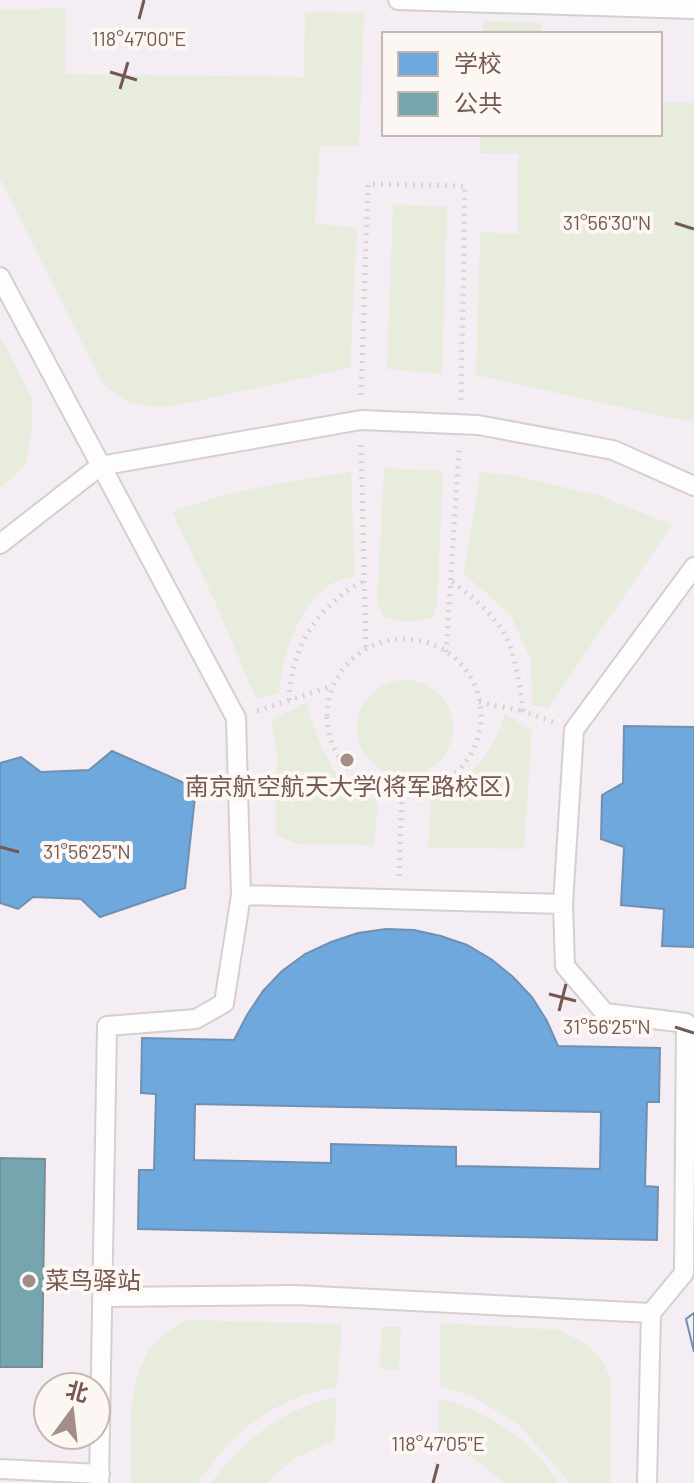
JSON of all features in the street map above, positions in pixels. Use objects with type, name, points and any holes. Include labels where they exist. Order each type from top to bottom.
[{"type":"lane","points":[[398,0],[694,9]]},
{"type":"lane","points":[[0,277],[236,718],[241,895],[224,1003],[196,1019],[107,1026],[100,1479],[0,1469]]},
{"type":"lane","points":[[0,544],[100,466],[361,420],[478,425],[613,450],[694,486]]},
{"type":"lane","points":[[647,1483],[651,1313],[689,1268],[690,1027],[605,1013],[565,966],[563,904],[574,730],[694,567]]},
{"type":"lane","points":[[241,895],[563,904]]},
{"type":"lane","points":[[102,1297],[295,1295],[651,1313]]},
{"type":"path","points":[[289,700],[289,678],[298,650],[310,629],[325,609],[364,581]]},
{"type":"path","points":[[451,582],[478,602],[504,630],[516,663],[523,711]]},
{"type":"path","points":[[390,640],[417,640],[441,648],[461,664],[475,686],[479,702],[478,737],[467,761],[449,778],[427,790],[402,793],[378,789],[356,776],[339,758],[329,735],[326,711],[333,686],[345,665],[366,649],[390,640]]},
{"type":"path","points":[[236,718],[333,686]]},
{"type":"path","points":[[479,702],[523,711],[574,730]]},
{"type":"path","points":[[398,899],[402,793]]},
{"type":"shaded area","name":"南京航空航天大学(将军路校区)","points":[[0,0],[694,0],[694,1483],[0,1483]]},
{"type":"green space","points":[[66,8],[65,74],[304,77],[305,12],[364,13],[359,146],[320,146],[315,223],[357,228],[350,368],[173,406],[133,403],[118,396],[101,381],[0,179],[0,10]]},
{"type":"green space","points":[[483,21],[541,23],[541,32],[483,32]]},
{"type":"green space","points":[[662,102],[694,103],[694,421],[476,375],[480,232],[518,234],[518,154],[480,153],[481,136],[662,136]]},
{"type":"green space","points":[[393,204],[447,207],[442,374],[387,369]]},
{"type":"green space","points":[[0,336],[32,398],[32,428],[26,465],[0,488]]},
{"type":"green space","points":[[384,468],[443,471],[437,607],[433,617],[421,621],[400,621],[382,615],[377,601]]},
{"type":"green space","points":[[351,472],[355,577],[337,581],[313,601],[303,614],[288,646],[279,694],[256,699],[172,512],[238,492]]},
{"type":"green space","points":[[480,472],[516,476],[601,496],[672,525],[548,709],[532,705],[531,660],[510,614],[464,574]]},
{"type":"green space","points":[[405,680],[423,684],[439,694],[449,710],[453,728],[449,746],[439,762],[423,772],[405,776],[387,772],[371,762],[361,746],[357,728],[361,710],[371,694],[387,684]]},
{"type":"green space","points":[[306,703],[317,737],[335,770],[353,789],[378,801],[374,845],[298,844],[276,835],[277,752],[271,720]]},
{"type":"green space","points":[[505,714],[532,730],[524,849],[428,848],[431,795],[457,782],[478,764],[494,741]]},
{"type":"green space","points":[[187,1320],[342,1324],[337,1387],[295,1399],[257,1419],[225,1448],[198,1483],[130,1483],[131,1413],[140,1369],[150,1350],[165,1333]]},
{"type":"green space","points":[[440,1323],[559,1330],[595,1352],[611,1380],[610,1483],[570,1483],[519,1425],[474,1397],[440,1386]]},
{"type":"green space","points":[[381,1327],[401,1327],[399,1370],[380,1369]]},
{"type":"green space","points":[[336,1397],[335,1440],[295,1458],[266,1483],[211,1483],[237,1453],[266,1428],[299,1409]]},
{"type":"green space","points":[[439,1398],[475,1411],[507,1429],[535,1453],[559,1483],[504,1483],[466,1452],[439,1441]]},
{"type":"building: 学校","points":[[624,726],[694,727],[694,947],[662,946],[664,909],[621,905],[624,847],[601,839],[602,795],[623,783]]},
{"type":"building: 学校","points":[[112,751],[196,788],[185,888],[100,917],[81,899],[33,897],[18,909],[0,903],[0,763],[21,757],[41,772],[89,770]]},
{"type":"building: 学校","points":[[386,929],[414,930],[467,945],[491,959],[532,997],[558,1046],[660,1048],[659,1102],[647,1102],[645,1186],[658,1187],[657,1240],[138,1229],[139,1170],[154,1170],[156,1094],[141,1093],[142,1038],[234,1040],[263,991],[282,971],[305,954],[358,933]],"holes":[[[195,1104],[601,1112],[600,1169],[456,1166],[456,1147],[331,1144],[331,1163],[194,1160]]]},
{"type":"building: 学校","points":[[694,1313],[694,1352],[686,1319]]},
{"type":"building: 学校","points":[[694,1313],[694,1352],[686,1319]]},
{"type":"building: 公共","points":[[0,1158],[45,1159],[42,1367],[0,1367]]},
{"type":"place","name":"南京航空航天大学(将军路校区)","points":[[347,760]]},
{"type":"place","name":"菜鸟驿站","points":[[29,1281]]}]
